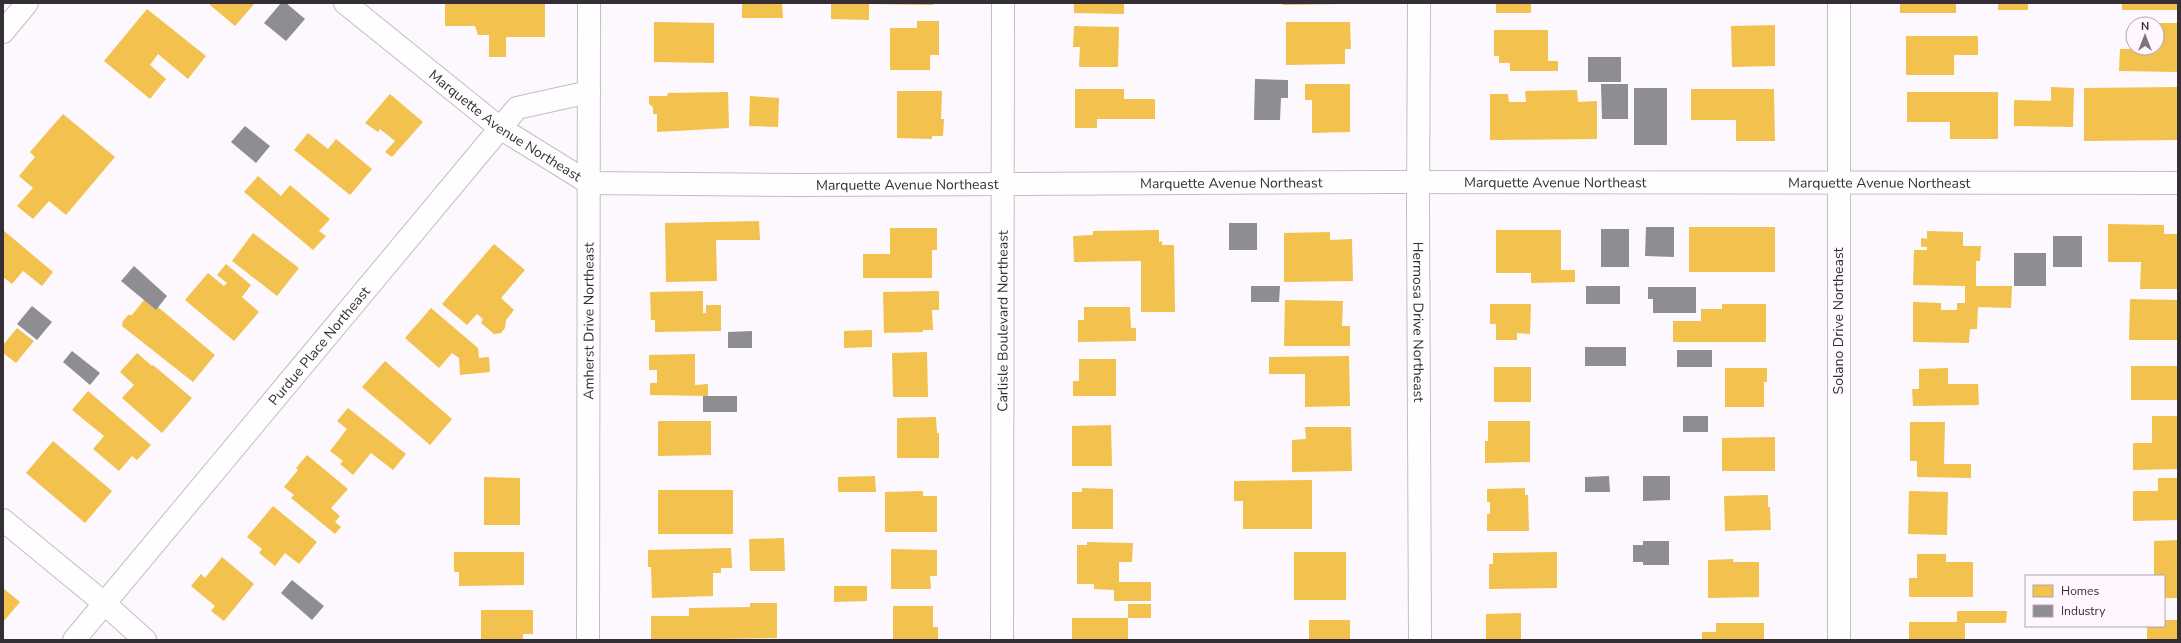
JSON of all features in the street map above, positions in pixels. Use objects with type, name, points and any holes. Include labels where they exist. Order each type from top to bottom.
[{"type":"street","points":[[3,32],[27,3]]},
{"type":"street","name":"Marquette Avenue Northeast","points":[[345,3],[500,128],[588,183],[2178,183]]},
{"type":"street","name":"Amherst Drive Northeast","points":[[588,640],[589,3]]},
{"type":"street","name":"Carlisle Boulevard Northeast","points":[[1002,640],[1003,3]]},
{"type":"street","name":"Hermosa Drive Northeast","points":[[1419,3],[1418,182],[1420,640]]},
{"type":"street","name":"Solano Drive Northeast","points":[[1839,3],[1839,640]]},
{"type":"street","name":"Purdue Place Northeast","points":[[74,640],[517,108],[589,92]]},
{"type":"street","points":[[3,520],[104,603],[145,640]]},
{"type":"building: Homes","points":[[211,3],[255,3],[235,26],[210,5]]},
{"type":"building: Homes","points":[[445,3],[545,3],[545,37],[506,37],[506,57],[489,57],[489,35],[478,35],[475,26],[445,26]]},
{"type":"building: Homes","points":[[742,3],[782,3],[783,18],[742,18]]},
{"type":"building: Homes","points":[[831,3],[933,3],[933,5],[869,4],[869,20],[831,19]]},
{"type":"building: Homes","points":[[1074,3],[1124,3],[1124,14],[1074,13]]},
{"type":"building: Homes","points":[[1283,3],[1344,3],[1344,4],[1283,5]]},
{"type":"building: Homes","points":[[1496,3],[1531,3],[1531,13],[1496,13]]},
{"type":"building: Homes","points":[[1900,3],[1956,3],[1956,13],[1900,13]]},
{"type":"building: Homes","points":[[1998,3],[2028,3],[2028,10],[1998,10]]},
{"type":"building: Homes","points":[[2122,3],[2178,3],[2178,10],[2122,10]]},
{"type":"building: Homes","points":[[147,9],[206,56],[188,79],[158,54],[150,65],[166,79],[150,99],[104,61]]},
{"type":"building: Homes","points":[[917,21],[939,21],[939,55],[930,55],[930,70],[890,70],[890,28],[917,28]]},
{"type":"building: Homes","points":[[654,22],[714,23],[714,63],[654,62]]},
{"type":"building: Homes","points":[[1286,22],[1350,22],[1351,49],[1345,49],[1345,64],[1286,65]]},
{"type":"building: Homes","points":[[2165,23],[2178,23],[2178,72],[2119,71],[2120,49],[2125,49],[2125,56],[2165,56]]},
{"type":"building: Homes","points":[[1775,25],[1775,66],[1732,67],[1731,26]]},
{"type":"building: Homes","points":[[1074,26],[1119,27],[1118,67],[1079,67],[1080,47],[1073,47]]},
{"type":"building: Homes","points":[[1494,30],[1548,30],[1548,61],[1558,61],[1558,71],[1510,71],[1510,63],[1499,63],[1499,56],[1494,56]]},
{"type":"building: Homes","points":[[1906,36],[1978,36],[1978,55],[1954,55],[1954,75],[1906,75]]},
{"type":"building: Homes","points":[[1305,84],[1350,84],[1350,132],[1312,133],[1312,100],[1305,100]]},
{"type":"building: Homes","points":[[2051,87],[2074,88],[2073,127],[2014,126],[2014,100],[2051,101]]},
{"type":"building: Homes","points":[[2178,87],[2178,140],[2084,141],[2084,88]]},
{"type":"building: Homes","points":[[1075,89],[1124,89],[1124,99],[1155,99],[1155,119],[1097,119],[1097,128],[1075,128]]},
{"type":"building: Homes","points":[[1691,89],[1774,89],[1775,141],[1736,141],[1736,120],[1691,120]]},
{"type":"building: Homes","points":[[1577,90],[1578,102],[1597,101],[1597,139],[1490,140],[1490,94],[1508,94],[1509,102],[1526,102],[1525,91]]},
{"type":"building: Homes","points":[[897,91],[942,91],[941,119],[944,119],[943,136],[932,136],[932,139],[897,138]]},
{"type":"building: Homes","points":[[728,92],[729,128],[657,132],[657,114],[653,114],[653,107],[649,104],[649,96],[667,96],[668,93]]},
{"type":"building: Homes","points":[[1907,92],[1998,92],[1998,139],[1950,139],[1950,122],[1907,122]]},
{"type":"building: Homes","points":[[390,94],[423,122],[392,157],[385,152],[395,141],[380,129],[378,132],[365,123]]},
{"type":"building: Homes","points":[[750,96],[779,98],[778,127],[749,126]]},
{"type":"building: Homes","points":[[63,114],[115,157],[66,215],[49,201],[33,219],[17,206],[33,188],[19,176],[35,157],[30,152]]},
{"type":"building: Homes","points":[[308,133],[328,149],[336,139],[372,169],[350,195],[294,150]]},
{"type":"building: Homes","points":[[258,176],[281,196],[290,185],[330,219],[319,231],[326,236],[313,250],[244,192]]},
{"type":"building: Homes","points":[[759,221],[760,240],[716,240],[717,281],[666,282],[665,223]]},
{"type":"building: Homes","points":[[2108,224],[2164,225],[2164,234],[2178,234],[2178,289],[2140,289],[2141,262],[2108,262]]},
{"type":"building: Homes","points":[[1689,227],[1775,227],[1775,272],[1689,272]]},
{"type":"building: Homes","points":[[890,228],[937,228],[937,250],[932,250],[932,278],[863,278],[863,254],[890,254]]},
{"type":"building: Homes","points":[[3,230],[53,272],[42,286],[23,271],[12,284],[3,277]]},
{"type":"building: Homes","points":[[1159,230],[1159,242],[1162,241],[1162,245],[1174,245],[1175,312],[1141,312],[1141,261],[1074,262],[1073,236],[1093,235],[1093,231]]},
{"type":"building: Homes","points":[[1496,230],[1561,230],[1561,270],[1575,270],[1575,282],[1531,283],[1531,273],[1496,273]]},
{"type":"building: Homes","points":[[1927,231],[1963,232],[1963,246],[1981,246],[1980,261],[1976,261],[1976,286],[2012,286],[2011,308],[1978,307],[1977,329],[1970,329],[1969,343],[1913,342],[1913,302],[1941,303],[1941,310],[1957,310],[1957,303],[1965,303],[1965,286],[1913,285],[1914,250],[1927,250],[1927,247],[1921,247],[1921,238],[1927,239]]},
{"type":"building: Homes","points":[[1330,232],[1330,240],[1352,239],[1353,281],[1284,282],[1284,233]]},
{"type":"building: Homes","points":[[253,233],[299,268],[277,296],[232,261]]},
{"type":"building: Homes","points":[[494,244],[525,270],[501,298],[514,310],[506,320],[505,328],[501,333],[494,334],[481,323],[483,319],[477,314],[467,325],[442,304]]},
{"type":"building: Homes","points":[[226,264],[251,285],[242,297],[259,312],[234,341],[185,300],[208,273],[224,286],[227,283],[217,275]]},
{"type":"building: Homes","points":[[703,291],[703,313],[706,313],[706,305],[721,305],[721,331],[655,332],[655,320],[651,320],[650,292]]},
{"type":"building: Homes","points":[[939,291],[939,310],[932,310],[933,330],[923,330],[923,332],[884,333],[883,292]]},
{"type":"building: Homes","points":[[2130,299],[2178,300],[2178,340],[2129,340]]},
{"type":"building: Homes","points":[[144,300],[156,310],[158,307],[215,355],[193,382],[122,326],[123,321],[128,315],[132,315]]},
{"type":"building: Homes","points":[[1285,300],[1343,301],[1342,326],[1350,326],[1350,346],[1284,346]]},
{"type":"building: Homes","points":[[1490,304],[1531,304],[1530,334],[1517,333],[1517,340],[1496,340],[1496,324],[1490,324]]},
{"type":"building: Homes","points":[[1722,304],[1766,304],[1766,342],[1673,342],[1673,321],[1701,321],[1701,309],[1722,309]]},
{"type":"building: Homes","points":[[1084,307],[1130,307],[1131,328],[1136,328],[1136,341],[1078,342],[1078,320],[1084,320]]},
{"type":"building: Homes","points":[[431,308],[478,348],[479,358],[489,357],[490,372],[460,375],[459,358],[452,353],[439,368],[405,338]]},
{"type":"building: Homes","points":[[17,328],[34,341],[16,363],[3,353],[3,345]]},
{"type":"building: Homes","points":[[872,330],[872,347],[844,348],[844,331]]},
{"type":"building: Homes","points":[[927,352],[928,397],[893,397],[892,353]]},
{"type":"building: Homes","points":[[137,353],[192,398],[162,433],[122,398],[134,385],[120,372]]},
{"type":"building: Homes","points":[[695,354],[695,385],[708,384],[708,396],[650,395],[650,383],[657,383],[657,370],[649,370],[649,355]]},
{"type":"building: Homes","points":[[1349,356],[1350,406],[1305,407],[1305,374],[1269,374],[1269,357]]},
{"type":"building: Homes","points":[[1079,359],[1116,359],[1116,396],[1073,396],[1073,381],[1079,381]]},
{"type":"building: Homes","points":[[385,361],[452,419],[430,445],[362,387]]},
{"type":"building: Homes","points":[[2131,366],[2178,366],[2178,400],[2131,400]]},
{"type":"building: Homes","points":[[1494,367],[1531,367],[1531,402],[1494,402]]},
{"type":"building: Homes","points":[[1725,368],[1767,368],[1767,382],[1764,382],[1764,407],[1725,407]]},
{"type":"building: Homes","points":[[1948,368],[1948,384],[1978,384],[1979,405],[1913,406],[1912,389],[1919,389],[1919,369]]},
{"type":"building: Homes","points":[[88,391],[151,445],[137,460],[132,456],[119,471],[93,449],[104,436],[72,410]]},
{"type":"building: Homes","points":[[348,408],[406,454],[393,470],[371,453],[353,475],[340,464],[343,461],[330,451],[347,429],[337,421]]},
{"type":"building: Homes","points":[[2152,416],[2178,416],[2178,469],[2133,470],[2133,443],[2152,443]]},
{"type":"building: Homes","points":[[936,417],[937,433],[939,433],[939,458],[897,458],[897,418]]},
{"type":"building: Homes","points":[[658,421],[711,421],[711,455],[658,456]]},
{"type":"building: Homes","points":[[1488,421],[1530,421],[1530,462],[1485,463],[1485,441],[1488,441]]},
{"type":"building: Homes","points":[[1910,422],[1945,422],[1944,464],[1971,464],[1971,478],[1917,477],[1917,461],[1910,461]]},
{"type":"building: Homes","points":[[1111,425],[1112,466],[1072,466],[1072,426]]},
{"type":"building: Homes","points":[[1305,427],[1351,427],[1352,471],[1292,472],[1292,440],[1306,439]]},
{"type":"building: Homes","points":[[1775,437],[1775,471],[1722,471],[1722,438]]},
{"type":"building: Homes","points":[[53,441],[112,491],[85,523],[26,473]]},
{"type":"building: Homes","points":[[307,455],[348,489],[331,508],[340,516],[335,522],[341,527],[335,534],[291,498],[294,495],[284,487],[298,470],[296,468]]},
{"type":"building: Homes","points":[[875,476],[876,492],[838,492],[838,477]]},
{"type":"building: Homes","points":[[484,477],[520,478],[520,525],[484,525]]},
{"type":"building: Homes","points":[[2158,478],[2178,478],[2178,520],[2133,521],[2133,491],[2158,491]]},
{"type":"building: Homes","points":[[1312,480],[1312,529],[1243,529],[1243,501],[1234,501],[1234,481]]},
{"type":"building: Homes","points":[[1082,488],[1113,489],[1113,529],[1072,529],[1072,492],[1082,492]]},
{"type":"building: Homes","points":[[1525,488],[1525,495],[1528,495],[1529,531],[1487,531],[1487,514],[1490,514],[1490,502],[1487,502],[1487,489]]},
{"type":"building: Homes","points":[[658,490],[733,490],[733,534],[658,534]]},
{"type":"building: Homes","points":[[923,491],[923,496],[937,496],[937,532],[885,532],[885,492]]},
{"type":"building: Homes","points":[[1909,491],[1948,492],[1947,535],[1908,534]]},
{"type":"building: Homes","points":[[1768,495],[1771,530],[1725,531],[1724,496]]},
{"type":"building: Homes","points":[[273,506],[317,542],[299,564],[285,553],[275,566],[259,553],[262,549],[247,537]]},
{"type":"building: Homes","points":[[784,538],[785,571],[750,571],[749,539]]},
{"type":"building: Homes","points":[[2178,540],[2178,598],[2165,598],[2165,575],[2154,575],[2154,541]]},
{"type":"building: Homes","points":[[1087,542],[1133,543],[1132,562],[1119,562],[1119,582],[1151,582],[1151,601],[1114,601],[1114,590],[1094,589],[1094,584],[1077,584],[1077,545],[1087,545]]},
{"type":"building: Homes","points":[[731,548],[732,568],[721,568],[721,573],[713,573],[713,596],[652,598],[651,567],[648,567],[648,550]]},
{"type":"building: Homes","points":[[891,549],[937,550],[937,576],[930,576],[931,589],[891,589]]},
{"type":"building: Homes","points":[[454,552],[524,552],[524,585],[459,586],[459,572],[454,572]]},
{"type":"building: Homes","points":[[1294,552],[1346,552],[1346,600],[1294,600]]},
{"type":"building: Homes","points":[[1557,552],[1557,588],[1489,589],[1489,564],[1493,564],[1493,553]]},
{"type":"building: Homes","points":[[1917,554],[1946,554],[1946,562],[1973,562],[1973,597],[1909,597],[1909,578],[1917,578]]},
{"type":"building: Homes","points":[[222,557],[254,584],[224,621],[211,611],[215,606],[191,586],[201,574],[205,578]]},
{"type":"building: Homes","points":[[1733,559],[1733,562],[1759,562],[1759,597],[1708,598],[1708,560]]},
{"type":"building: Homes","points":[[834,586],[867,586],[867,601],[834,602]]},
{"type":"building: Homes","points":[[3,588],[20,602],[3,622]]},
{"type":"building: Homes","points":[[750,603],[777,603],[777,638],[651,640],[651,616],[689,616],[689,608],[750,607]]},
{"type":"building: Homes","points":[[1128,604],[1151,604],[1151,618],[1128,618]]},
{"type":"building: Homes","points":[[893,606],[933,606],[933,627],[938,627],[938,640],[893,640]]},
{"type":"building: Homes","points":[[481,610],[533,610],[533,634],[523,634],[523,640],[481,640]]},
{"type":"building: Homes","points":[[1957,611],[2007,611],[2006,623],[1965,623],[1965,640],[1909,640],[1909,622],[1957,622]]},
{"type":"building: Homes","points":[[1521,613],[1521,640],[1486,640],[1486,614]]},
{"type":"building: Homes","points":[[1072,618],[1128,618],[1128,640],[1072,640]]},
{"type":"building: Homes","points":[[1309,620],[1350,620],[1350,640],[1309,640]]},
{"type":"building: Homes","points":[[2165,620],[2178,620],[2178,640],[2147,640],[2147,627],[2165,627]]},
{"type":"building: Homes","points":[[1716,623],[1764,623],[1764,640],[1702,640],[1702,632],[1716,632]]},
{"type":"building: Industry","points":[[281,3],[286,3],[305,19],[286,41],[264,23]]},
{"type":"building: Industry","points":[[1588,57],[1621,57],[1621,82],[1588,82]]},
{"type":"building: Industry","points":[[1255,79],[1288,80],[1288,98],[1281,98],[1280,120],[1254,120]]},
{"type":"building: Industry","points":[[1601,84],[1628,84],[1628,119],[1602,119]]},
{"type":"building: Industry","points":[[1634,88],[1667,88],[1667,145],[1634,145]]},
{"type":"building: Industry","points":[[245,126],[270,146],[256,163],[231,142]]},
{"type":"building: Industry","points":[[1229,223],[1257,223],[1257,250],[1229,250]]},
{"type":"building: Industry","points":[[1646,227],[1674,227],[1674,257],[1645,256]]},
{"type":"building: Industry","points":[[1601,229],[1629,229],[1629,267],[1601,267]]},
{"type":"building: Industry","points":[[2053,236],[2082,236],[2082,267],[2053,267]]},
{"type":"building: Industry","points":[[2014,253],[2046,253],[2046,286],[2014,286]]},
{"type":"building: Industry","points":[[134,266],[167,296],[156,310],[121,281]]},
{"type":"building: Industry","points":[[1251,286],[1280,286],[1279,302],[1251,302]]},
{"type":"building: Industry","points":[[1586,286],[1620,286],[1620,304],[1586,304]]},
{"type":"building: Industry","points":[[1648,287],[1696,287],[1696,313],[1653,313],[1653,299],[1648,299]]},
{"type":"building: Industry","points":[[32,306],[52,322],[37,340],[17,324]]},
{"type":"building: Industry","points":[[752,331],[752,348],[728,348],[728,332]]},
{"type":"building: Industry","points":[[1585,347],[1626,347],[1626,366],[1585,366]]},
{"type":"building: Industry","points":[[1677,350],[1712,350],[1712,367],[1677,367]]},
{"type":"building: Industry","points":[[72,351],[100,373],[90,385],[63,362]]},
{"type":"building: Industry","points":[[703,396],[737,396],[737,412],[703,412]]},
{"type":"building: Industry","points":[[1683,416],[1708,416],[1708,432],[1683,432]]},
{"type":"building: Industry","points":[[1609,476],[1610,492],[1585,492],[1585,477]]},
{"type":"building: Industry","points":[[1643,476],[1670,476],[1670,500],[1643,501]]},
{"type":"building: Industry","points":[[1643,541],[1669,541],[1669,565],[1643,565],[1643,562],[1633,562],[1633,545],[1643,545]]},
{"type":"building: Industry","points":[[292,580],[324,606],[312,620],[281,593]]}]
